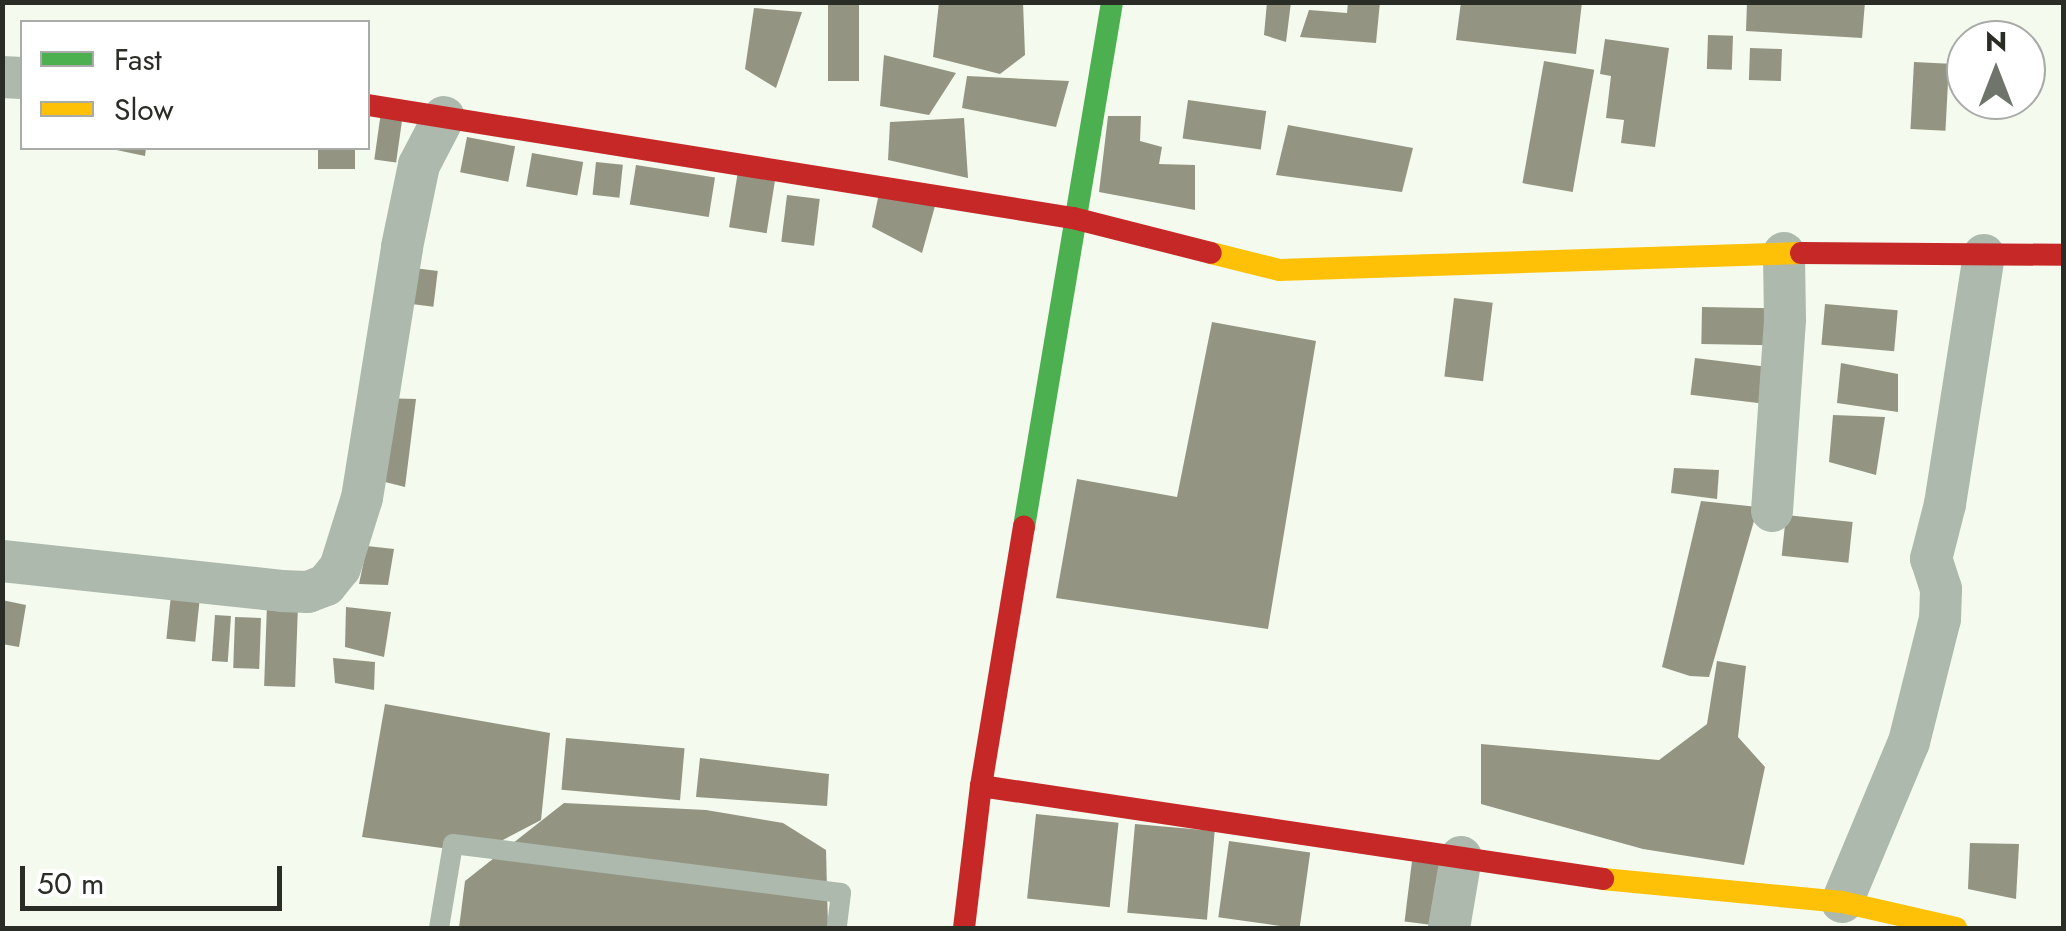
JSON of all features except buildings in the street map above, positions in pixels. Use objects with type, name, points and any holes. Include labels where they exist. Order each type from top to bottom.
[{"type":"street","points":[[964,928],[982,786],[1073,218],[1112,2]]},
{"type":"street","points":[[370,104],[1073,218],[1279,270],[1784,253],[2064,255]]},
{"type":"street","points":[[2,561],[280,591],[308,592],[326,585],[340,568],[362,498],[402,247],[420,165],[444,117]]},
{"type":"street","points":[[1772,511],[1785,320],[1784,253]]},
{"type":"street","points":[[1842,902],[1909,742],[1940,619],[1940,590],[1931,559],[1945,504],[1984,255]]},
{"type":"street","points":[[982,786],[1651,886],[1842,902],[1956,928]]},
{"type":"street","points":[[1449,928],[1461,857]]},
{"type":"lane","points":[[439,928],[452,844],[841,894],[837,928]]},
{"type":"traffic: fast","points":[[1024,527],[1112,2]]},
{"type":"traffic: slow","points":[[1211,253],[1279,270],[1801,253]]},
{"type":"traffic: slow","points":[[1603,879],[1842,902],[1956,928]]},
{"type":"traffic: jam","points":[[370,105],[1073,218],[1211,253]]},
{"type":"traffic: jam","points":[[1801,253],[2064,255]]},
{"type":"traffic: jam","points":[[964,928],[981,786],[1024,527]]},
{"type":"traffic: jam","points":[[981,786],[1603,879]]}]
